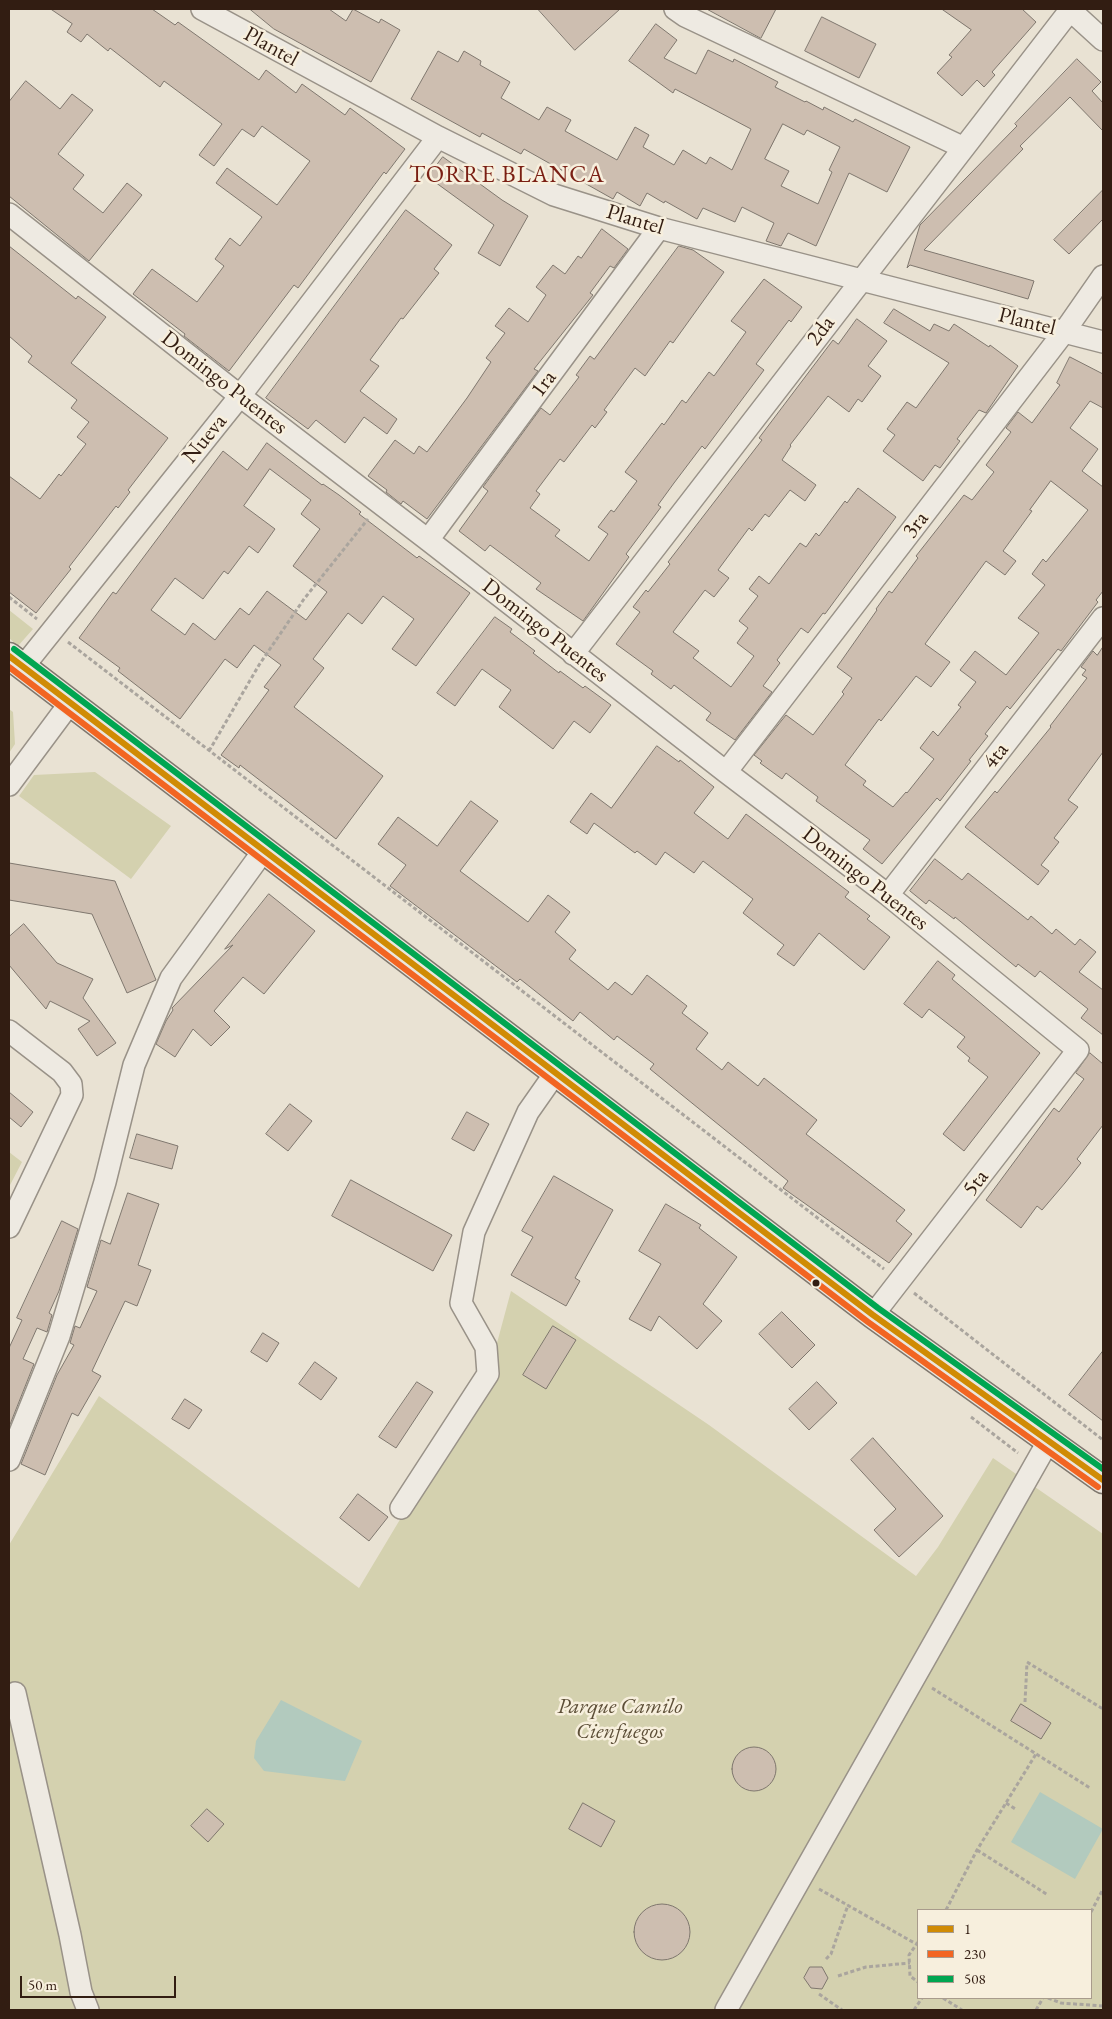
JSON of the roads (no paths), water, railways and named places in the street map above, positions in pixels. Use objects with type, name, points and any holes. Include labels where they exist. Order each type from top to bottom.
[{"type":"main road","points":[[16,661],[873,1315],[1103,1480]]},
{"type":"street","points":[[675,9],[685,16],[962,147]]},
{"type":"street","points":[[1070,9],[1103,40]]},
{"type":"street","name":"2da","points":[[573,654],[1070,9]]},
{"type":"street","name":"Plantel","points":[[209,10],[438,137],[554,195],[660,228],[1103,342]]},
{"type":"street","name":"Nueva","points":[[16,661],[52,631],[240,396],[438,137]]},
{"type":"street","name":"Domingo Puentes","points":[[9,214],[573,654],[888,895],[1078,1050]]},
{"type":"street","name":"1ra","points":[[428,540],[660,228]]},
{"type":"street","name":"3ra","points":[[726,772],[1064,332],[1103,276]]},
{"type":"street","name":"4ta","points":[[888,895],[1103,618]]},
{"type":"street","points":[[9,786],[70,702]]},
{"type":"street","points":[[9,1460],[59,1336],[105,1182],[134,1065],[171,978],[264,850]]},
{"type":"street","points":[[9,1031],[62,1072],[71,1084],[72,1095],[9,1227]]},
{"type":"street","name":"5ta","points":[[873,1315],[1078,1050]]},
{"type":"street","points":[[401,1508],[488,1374],[486,1347],[461,1303],[474,1232],[528,1112],[556,1072]]},
{"type":"street","points":[[726,2010],[1049,1440]]},
{"type":"street","points":[[15,1693],[81,1992],[88,2010]]},
{"type":"district","name":"TORRE BLANCA","points":[[507,175]]},
{"type":"park label","name":"Parque Camilo Cienfuegos","points":[[620,1720]]}]
